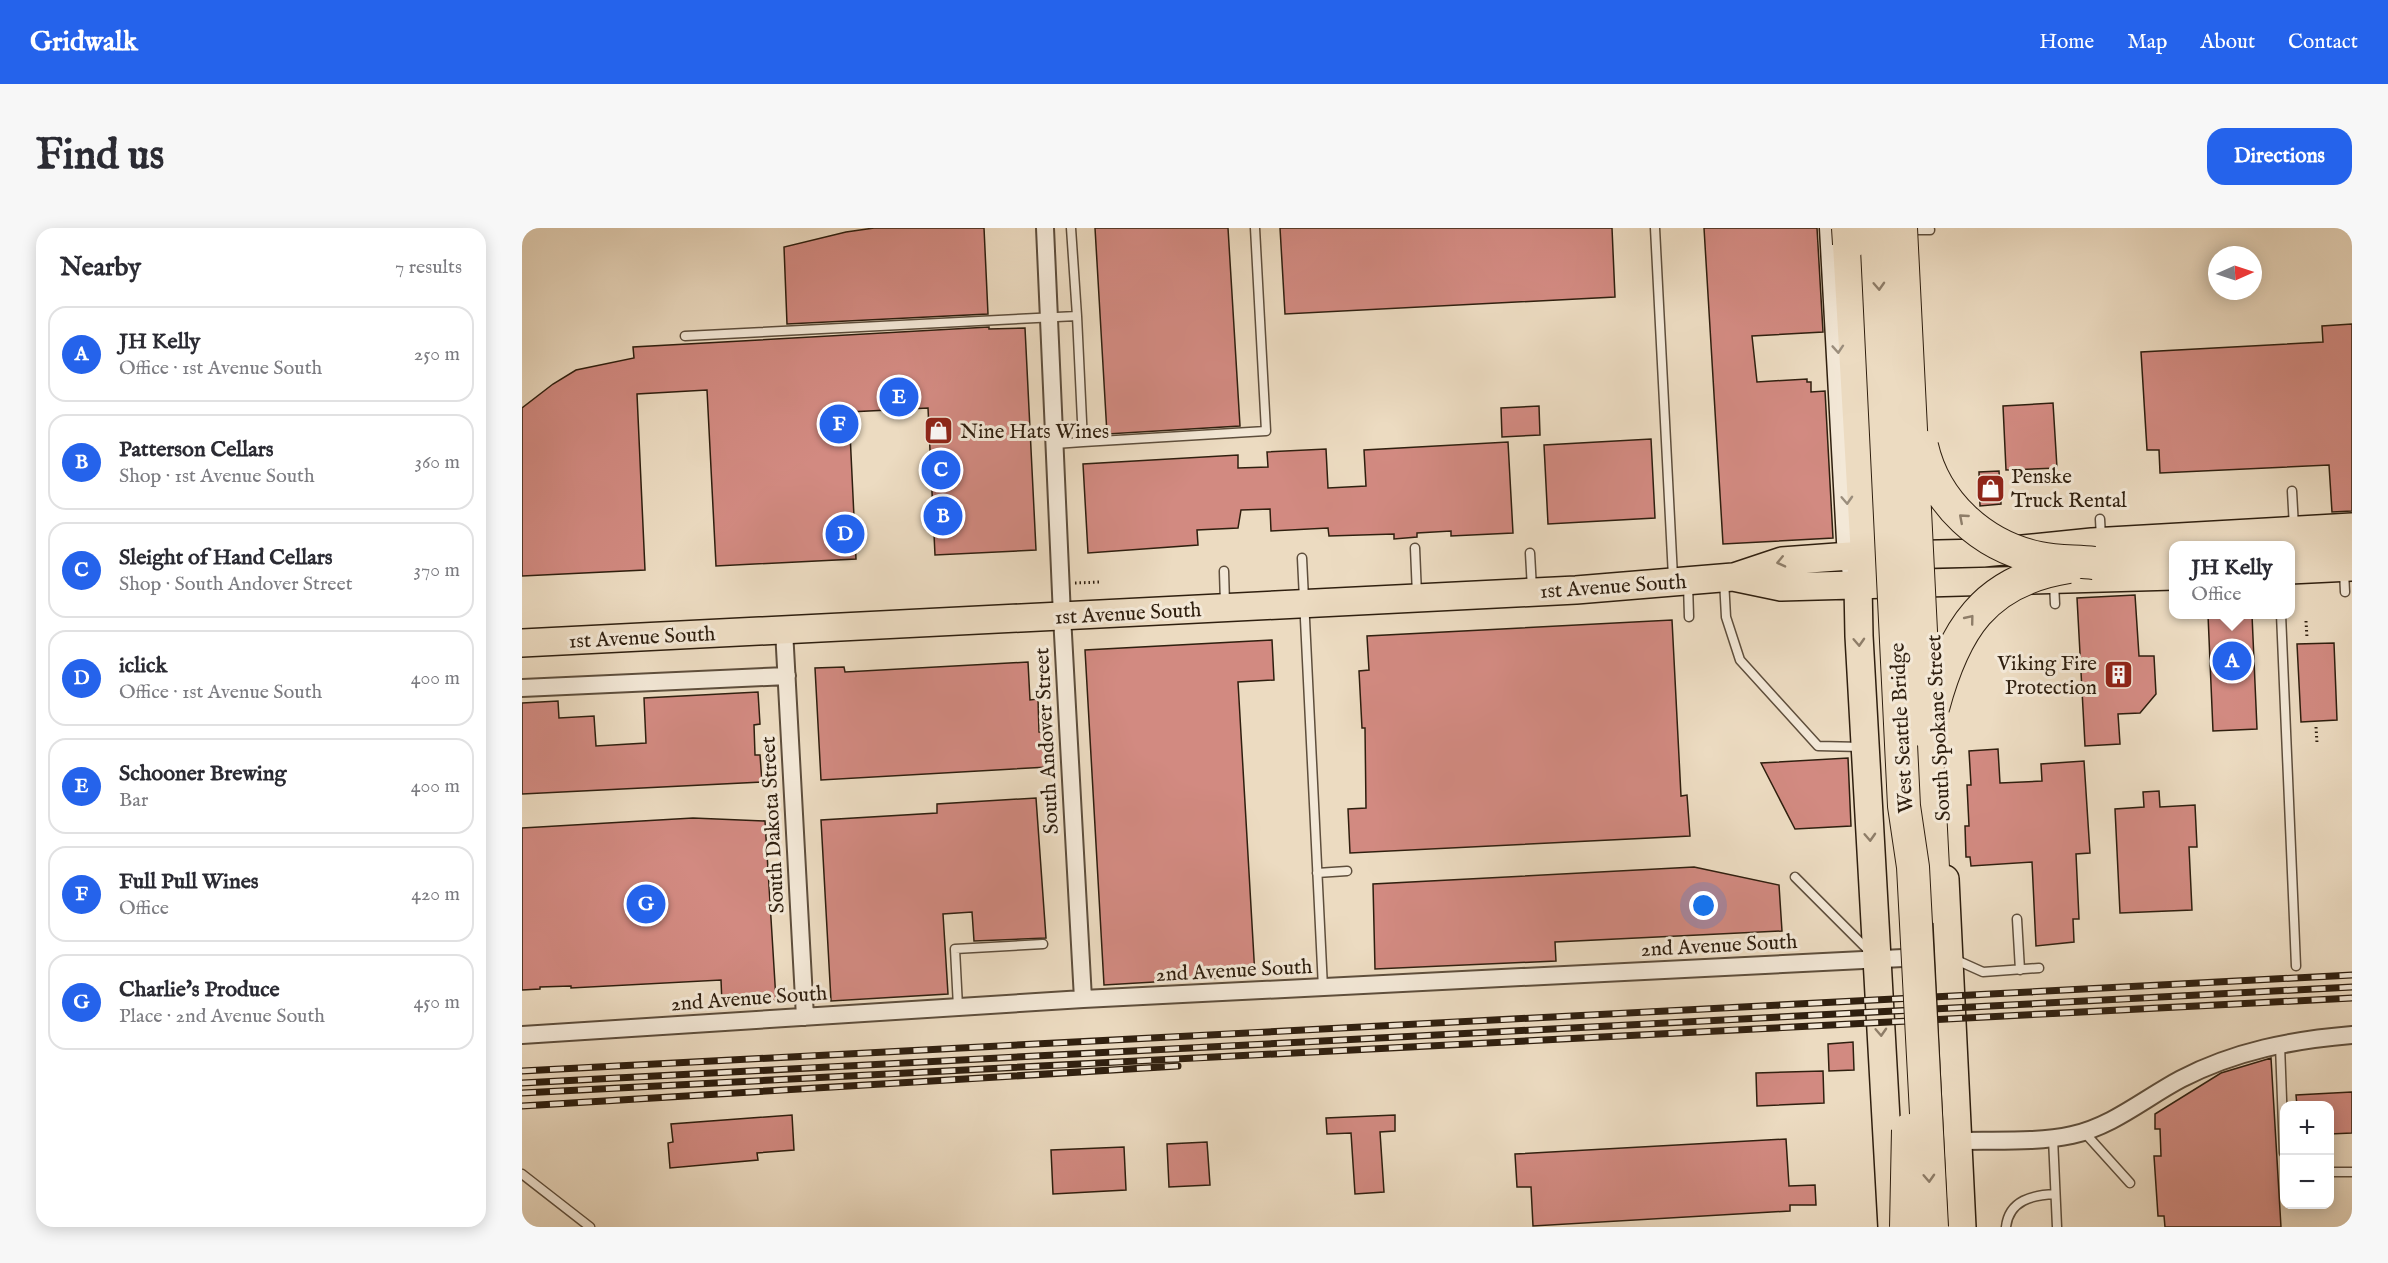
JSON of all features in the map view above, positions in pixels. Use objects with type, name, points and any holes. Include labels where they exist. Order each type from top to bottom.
[{"type":"highway","name":"West Seattle Bridge","points":[[1876,228],[1904,806],[1913,867],[1932,1227]]},
{"type":"highway","name":"West Seattle Bridge","points":[[1915,229],[1911,405],[1926,732],[1954,1227]]},
{"type":"highway","points":[[1838,230],[1854,328],[1858,565]]},
{"type":"highway","points":[[1911,405],[1927,467],[1955,512],[1980,533],[2023,554],[2040,558],[2098,541],[2166,540]]},
{"type":"highway","points":[[1926,732],[1953,646],[1964,627],[1982,605],[2007,587],[2098,541]]},
{"type":"highway","points":[[2295,542],[2348,569]]},
{"type":"highway","points":[[1904,806],[1900,866],[1910,1055],[1906,1227]]},
{"type":"main road","points":[[1892,1227],[1865,747],[1858,565],[1838,230],[1915,229]]},
{"type":"main road","name":"South Spokane Street","points":[[1915,229],[1962,1227]]},
{"type":"main road","points":[[2166,540],[2202,529],[2241,527],[2292,541],[2352,527]]},
{"type":"main road","name":"1st Avenue South","points":[[522,643],[1532,592],[1680,580],[1729,578],[1781,587],[1858,565],[1930,555],[1983,553],[2098,541]]},
{"type":"main road","name":"1st Avenue South","points":[[1858,565],[1931,582],[2055,592],[2169,577]]},
{"type":"main road","points":[[2295,570],[2348,569]]},
{"type":"main road","points":[[1884,1086],[1955,1082]]},
{"type":"main road","points":[[1887,1143],[1958,1141]]},
{"type":"street","name":"South Andover Street","points":[[1045,228],[1062,616],[1083,999]]},
{"type":"street","name":"South Dakota Street","points":[[784,630],[805,1017]]},
{"type":"street","points":[[522,688],[787,676]]},
{"type":"street","name":"2nd Avenue South","points":[[522,1035],[1083,999],[1948,956]]},
{"type":"street","points":[[1958,1141],[2053,1137],[2084,1131],[2116,1118],[2181,1079],[2228,1057],[2280,1044],[2352,1035]]},
{"type":"lane","points":[[1071,228],[1083,442]]},
{"type":"lane","points":[[1055,444],[1266,431],[1255,228]]},
{"type":"lane","points":[[1655,228],[1680,580],[1689,617]]},
{"type":"lane","points":[[685,336],[1077,316]]},
{"type":"lane","points":[[2292,491],[2292,541]]},
{"type":"lane","points":[[1415,548],[1417,598]]},
{"type":"lane","points":[[1530,552],[1532,592]]},
{"type":"lane","points":[[1302,558],[1323,988]]},
{"type":"lane","points":[[1224,571],[1226,608]]},
{"type":"lane","points":[[1729,578],[1726,617],[1740,660],[1818,746],[1865,747]]},
{"type":"lane","points":[[2281,619],[2296,966]]},
{"type":"lane","points":[[1317,873],[1347,872]]},
{"type":"lane","points":[[1795,877],[1877,959]]},
{"type":"lane","points":[[2017,919],[2020,970]]},
{"type":"lane","points":[[958,1007],[955,949],[1044,944]]},
{"type":"lane","points":[[1948,956],[1983,972],[2039,968]]},
{"type":"lane","points":[[2280,1044],[2282,1101]]},
{"type":"lane","points":[[2084,1131],[2130,1183]]},
{"type":"lane","points":[[2053,1137],[2057,1227]]},
{"type":"lane","points":[[2334,1172],[2352,1172]]},
{"type":"lane","points":[[522,1174],[590,1227]]},
{"type":"lane","points":[[2006,1227],[2014,1209],[2023,1200],[2032,1196],[2055,1194]]},
{"type":"path","points":[[1070,583],[1100,582]]},
{"type":"path","points":[[2306,621],[2307,638]]},
{"type":"path","points":[[2316,727],[2317,743]]},
{"type":"building","points":[[874,228],[984,228],[988,314],[787,324],[784,247],[846,232]]},
{"type":"building","points":[[1095,228],[1228,228],[1240,426],[1107,434]]},
{"type":"building","points":[[1280,228],[1612,228],[1615,297],[1285,314]]},
{"type":"building","points":[[1704,228],[1817,228],[1823,332],[1752,336],[1757,382],[1807,379],[1807,382],[1811,382],[1811,392],[1825,391],[1833,538],[1723,544]]},
{"type":"building","points":[[2352,324],[2352,511],[2332,512],[2329,465],[2160,473],[2159,450],[2147,450],[2141,352],[2323,342],[2322,326]]},
{"type":"building","points":[[989,327],[989,329],[1025,328],[1036,550],[935,555],[928,408],[849,412],[856,559],[716,566],[707,390],[637,394],[645,570],[522,576],[522,408],[576,370],[634,358],[633,347]]},
{"type":"building","points":[[2053,403],[2057,468],[2006,470],[2003,406]]},
{"type":"building","points":[[1539,406],[1540,435],[1502,437],[1501,408]]},
{"type":"building","points":[[1651,439],[1655,518],[1548,524],[1544,445]]},
{"type":"building","points":[[1508,442],[1513,533],[1451,536],[1451,531],[1417,533],[1417,537],[1394,539],[1394,534],[1329,536],[1328,528],[1271,531],[1270,509],[1241,510],[1238,528],[1197,530],[1198,545],[1088,553],[1083,464],[1238,455],[1238,468],[1268,467],[1267,452],[1326,449],[1328,488],[1366,486],[1364,450]]},
{"type":"building","name":"Penske Truck Rental","points":[[1999,471],[2001,504],[1980,506],[1979,472]]},
{"type":"building","name":"Viking Fire Protection","points":[[2135,595],[2139,656],[2154,656],[2156,694],[2140,713],[2118,714],[2120,744],[2085,746],[2077,598]]},
{"type":"building","points":[[2208,619],[2252,619],[2257,729],[2213,731]]},
{"type":"building","points":[[1672,620],[1681,796],[1687,795],[1690,836],[1350,853],[1348,809],[1366,808],[1365,728],[1362,728],[1359,671],[1369,670],[1367,636]]},
{"type":"building","points":[[1272,640],[1274,680],[1238,682],[1255,976],[1104,985],[1085,650]]},
{"type":"building","points":[[2334,643],[2337,720],[2301,722],[2297,644]]},
{"type":"building","points":[[1028,662],[1030,700],[1038,699],[1039,732],[1046,732],[1048,767],[821,780],[815,668],[844,667],[845,672]]},
{"type":"building","points":[[758,692],[760,724],[754,725],[755,755],[760,755],[762,782],[522,794],[522,703],[558,701],[559,718],[594,716],[596,746],[646,743],[644,698]]},
{"type":"building","points":[[1998,749],[2000,783],[2042,781],[2041,764],[2084,761],[2090,853],[2076,854],[2079,919],[2073,919],[2074,942],[2036,946],[2032,862],[1971,866],[1970,857],[1966,857],[1965,826],[1969,826],[1967,785],[1971,785],[1969,751]]},
{"type":"building","points":[[1848,758],[1851,826],[1795,829],[1761,763]]},
{"type":"building","points":[[2159,791],[2160,807],[2195,805],[2197,847],[2189,847],[2192,910],[2120,913],[2115,809],[2144,807],[2143,792]]},
{"type":"building","points":[[1036,798],[1046,938],[974,941],[972,912],[943,914],[948,994],[831,1001],[821,820],[937,813],[937,804]]},
{"type":"building","points":[[693,818],[765,821],[776,1000],[722,1004],[721,980],[571,988],[571,986],[540,987],[540,989],[522,990],[522,828]]},
{"type":"building","points":[[1694,867],[1779,885],[1782,931],[1555,942],[1556,961],[1375,969],[1373,884]]},
{"type":"building","points":[[1853,1042],[1854,1070],[1829,1071],[1828,1044]]},
{"type":"building","points":[[2271,1058],[2281,1227],[2165,1227],[2164,1216],[2158,1216],[2154,1156],[2161,1156],[2160,1129],[2155,1129],[2155,1114],[2221,1073]]},
{"type":"building","points":[[1823,1071],[1824,1103],[1757,1106],[1756,1073]]},
{"type":"building","points":[[2352,1092],[2352,1133],[2334,1134],[2334,1101],[2297,1101],[2296,1095]]},
{"type":"building","points":[[792,1115],[794,1150],[757,1153],[758,1160],[670,1168],[668,1143],[673,1142],[671,1124]]},
{"type":"building","points":[[1395,1115],[1395,1131],[1380,1132],[1384,1192],[1355,1194],[1351,1133],[1327,1134],[1326,1118]]},
{"type":"building","points":[[1786,1139],[1789,1186],[1815,1185],[1816,1205],[1790,1205],[1790,1211],[1533,1226],[1531,1187],[1517,1187],[1515,1154]]},
{"type":"building","points":[[1207,1142],[1210,1185],[1169,1187],[1167,1144]]},
{"type":"building","points":[[1124,1147],[1126,1190],[1053,1194],[1051,1150]]},
{"type":"railway","points":[[522,1071],[2352,975]]},
{"type":"railway","points":[[522,1083],[2352,987]]},
{"type":"railway","points":[[522,1093],[2352,998]]},
{"type":"railway","points":[[522,1106],[1178,1066]]},
{"type":"place","name":"Schooner Brewing","points":[[899,397]]},
{"type":"place","name":"Full Pull Wines","points":[[839,424]]},
{"type":"place","name":"Nine Hats Wines","points":[[939,431]]},
{"type":"place","name":"Sleight of Hand Cellars","points":[[941,470]]},
{"type":"place","name":"Penske Truck Rental","points":[[1990,488]]},
{"type":"place","name":"Patterson Cellars","points":[[943,516]]},
{"type":"place","name":"iclick","points":[[845,534]]},
{"type":"place","name":"JH Kelly","points":[[2232,661]]},
{"type":"place","name":"Viking Fire Protection","points":[[2118,675]]},
{"type":"place","name":"Charlie's Produce","points":[[646,904]]}]
